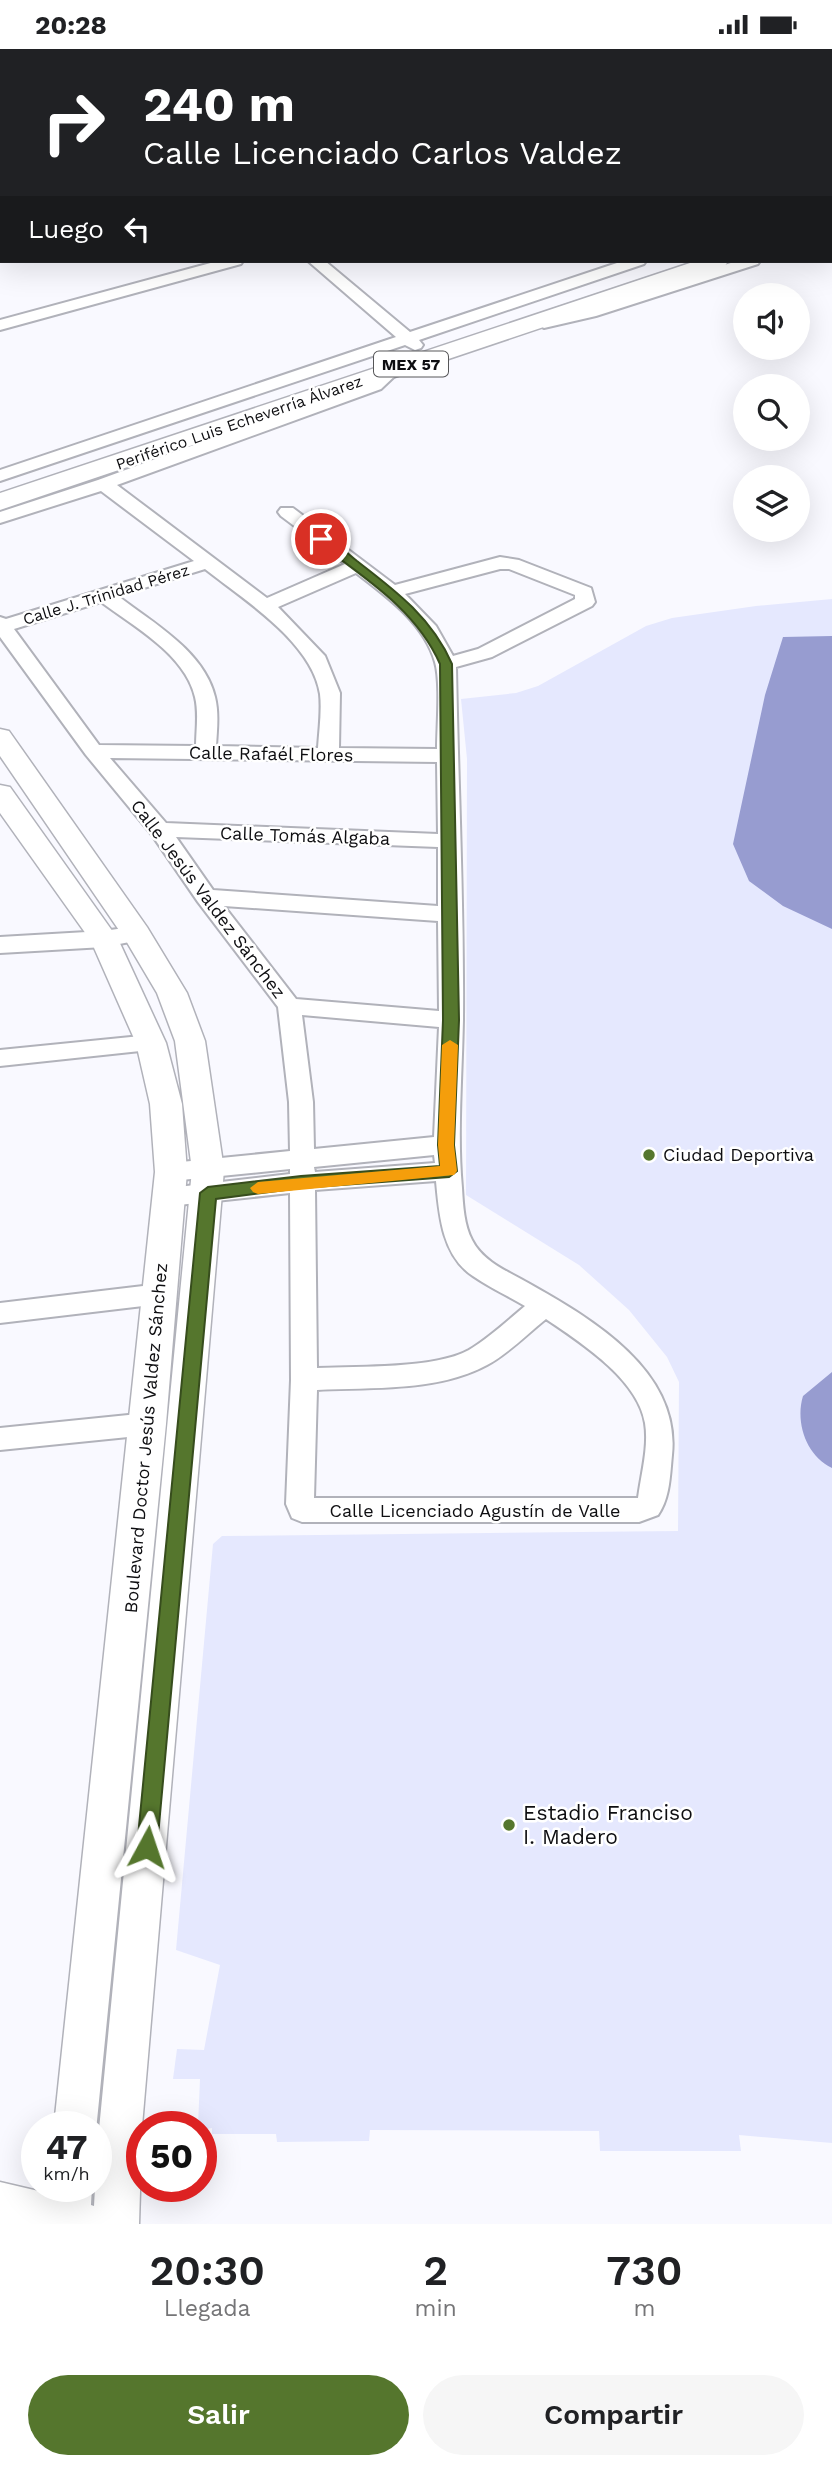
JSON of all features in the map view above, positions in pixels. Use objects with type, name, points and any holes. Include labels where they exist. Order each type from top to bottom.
[{"type":"highway","name":"Periférico Luis Echeverría Álvarez","points":[[0,489],[411,342],[666,269],[704,263]]},
{"type":"highway","name":"Periférico Luis Echeverría Álvarez","points":[[0,502],[392,371],[666,269]]},
{"type":"main road","name":"Boulevard Doctor Jesús Valdez Sánchez","points":[[0,737],[121,937],[166,1104],[170,1185],[78,2111]]},
{"type":"main road","name":"Boulevard Doctor Jesús Valdez Sánchez","points":[[0,793],[121,937],[172,993],[190,1041],[208,1182],[127,2067],[116,2224]]},
{"type":"main road","points":[[0,2205],[71,2213]]},
{"type":"street","points":[[0,325],[228,263]]},
{"type":"street","points":[[318,263],[411,342]]},
{"type":"street","points":[[0,476],[411,342],[632,263]]},
{"type":"street","points":[[502,332],[590,313],[746,263]]},
{"type":"street","points":[[0,518],[104,484],[375,385],[392,371]]},
{"type":"street","points":[[104,484],[265,606],[301,639],[323,674],[330,693],[328,755]]},
{"type":"street","points":[[287,512],[390,592],[430,631],[446,664],[451,1020],[446,1145],[454,1221],[458,1239],[470,1259],[480,1268],[546,1305],[479,1357],[459,1366],[424,1373],[303,1380]]},
{"type":"street","name":"Calle J. Trinidad Pérez","points":[[1,624],[209,562]]},
{"type":"street","points":[[390,592],[500,562],[512,564],[584,592],[585,601],[513,639],[485,653],[446,664]]},
{"type":"street","points":[[265,606],[356,566]]},
{"type":"street","points":[[104,595],[176,652],[194,671],[206,698],[206,754]]},
{"type":"street","name":"Calle Jesús Valdez Sánchez","points":[[1,624],[93,751],[160,830],[206,897],[289,1006],[301,1101],[302,1510]]},
{"type":"street","name":"Calle Rafaél Flores","points":[[93,751],[449,756]]},
{"type":"street","name":"Calle Tomás Algaba","points":[[160,830],[449,841]]},
{"type":"street","points":[[206,897],[448,915]]},
{"type":"street","points":[[0,946],[121,937]]},
{"type":"street","points":[[289,1006],[451,1020]]},
{"type":"street","points":[[0,1058],[151,1043]]},
{"type":"street","points":[[170,1185],[302,1171],[446,1145]]},
{"type":"street","points":[[302,1171],[449,1171]]},
{"type":"street","points":[[0,1313],[160,1294]]},
{"type":"street","name":"Calle Licenciado Agustín de Valle","points":[[302,1510],[639,1510],[648,1507],[652,1501],[659,1424],[651,1403],[629,1372],[585,1330],[546,1305]]},
{"type":"street","points":[[0,1439],[148,1425]]},
{"type":"shaded area","points":[[832,599],[832,2143],[739,2135],[741,2151],[600,2151],[599,2131],[370,2130],[369,2141],[277,2142],[276,2134],[217,2134],[217,2111],[199,2111],[200,2079],[173,2079],[177,2049],[204,2050],[220,1965],[176,1950],[213,1544],[222,1536],[678,1531],[679,1382],[667,1357],[629,1310],[579,1265],[466,1195],[467,759],[461,699],[516,693],[538,686],[646,626],[672,618]]},
{"type":"water","points":[[832,636],[832,929],[783,906],[749,881],[733,844],[765,695],[783,637]]},
{"type":"water","points":[[832,1372],[832,1468],[823,1463],[809,1447],[800,1417],[803,1396]]},
{"type":"slow traffic","points":[[258,1188],[301,1182],[449,1171],[446,1145],[450,1045]]},
{"type":"place","name":"Ciudad Deportiva","points":[[649,1155]]},
{"type":"place","name":"Estadio Franciso I. Madero","points":[[509,1825]]},
{"type":"route","points":[[147,1847],[208,1193],[301,1182],[449,1171],[446,1145],[451,1020],[446,664],[437,643],[422,621],[390,592],[321,539]]}]
